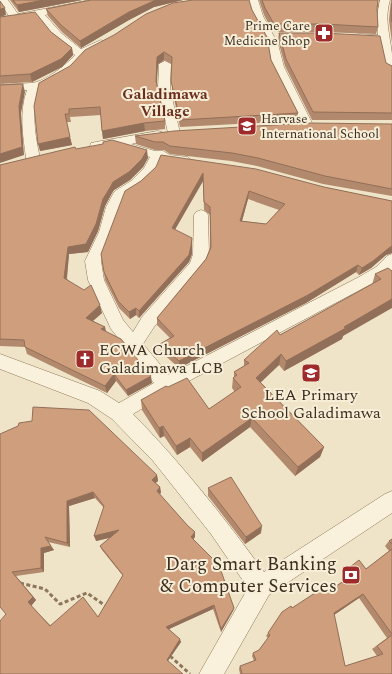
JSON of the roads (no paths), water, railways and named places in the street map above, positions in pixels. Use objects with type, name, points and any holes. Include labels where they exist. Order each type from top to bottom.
[{"type":"street","points":[[3,0],[15,18]]},
{"type":"street","points":[[0,21],[104,0]]},
{"type":"street","points":[[251,0],[258,16],[274,36],[278,67],[307,125]]},
{"type":"street","points":[[385,0],[382,7],[385,50],[392,70]]},
{"type":"street","points":[[38,13],[49,27],[67,44],[81,54]]},
{"type":"street","points":[[344,37],[384,39]]},
{"type":"street","points":[[0,88],[21,86],[34,87],[67,70],[81,54],[110,39]]},
{"type":"street","points":[[165,64],[164,89],[174,133]]},
{"type":"street","points":[[32,158],[28,129],[30,102],[34,87]]},
{"type":"street","points":[[292,126],[322,126]]},
{"type":"street","points":[[83,148],[144,136],[188,132]]},
{"type":"street","points":[[114,143],[169,158],[195,162]]},
{"type":"street","points":[[158,154],[150,170],[136,184],[120,194],[113,207],[106,232],[93,261],[96,280],[117,324],[132,345],[167,386]]},
{"type":"street","points":[[20,162],[46,155]]},
{"type":"street","points":[[132,345],[148,322],[196,265],[201,254],[201,215]]},
{"type":"street","points":[[119,413],[167,386],[365,282],[382,271],[392,260]]},
{"type":"street","points":[[0,361],[94,397],[119,413],[160,455],[218,527],[261,587]]},
{"type":"street","points":[[211,674],[261,587],[392,501]]},
{"type":"place","name":"Prime Care Medicine Shop","points":[[324,33]]},
{"type":"place","name":"Harvase International School","points":[[247,126]]},
{"type":"place","name":"ECWA Church Galadimawa LCB","points":[[85,359]]},
{"type":"place","name":"LEA Primary School Galadimawa","points":[[311,373]]},
{"type":"place","name":"Darg Smart Banking & Computer Services","points":[[351,575]]},
{"type":"district","name":"Galadimawa Village","points":[[165,102]]}]
